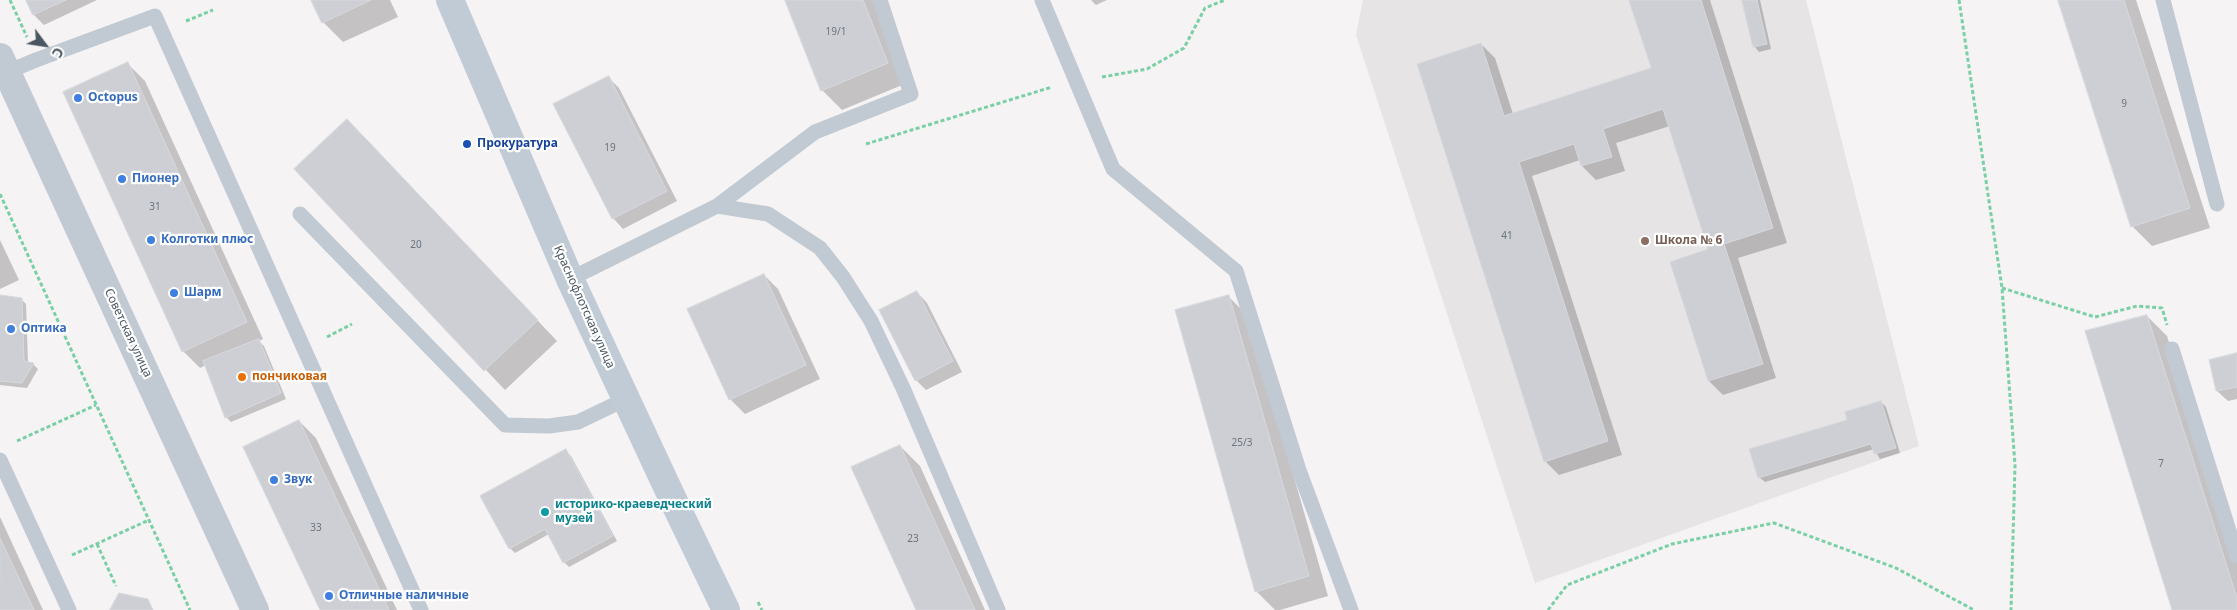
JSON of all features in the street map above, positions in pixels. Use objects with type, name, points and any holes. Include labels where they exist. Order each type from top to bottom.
[{"type":"main road","name":"Краснофлотская улица","points":[[450,0],[570,279],[726,610]]},
{"type":"street","name":"Советская улица","points":[[4,65],[255,610]]},
{"type":"lane","points":[[570,279],[717,206],[815,132],[911,94],[880,0]]},
{"type":"lane","points":[[1042,0],[1113,169],[1236,271],[1299,470],[1351,610]]},
{"type":"lane","points":[[2162,0],[2217,204]]},
{"type":"lane","points":[[4,65],[155,16],[420,610]]},
{"type":"lane","points":[[717,206],[768,214],[820,248],[843,277],[871,321],[879,338],[998,610]]},
{"type":"lane","points":[[300,214],[505,425],[550,426],[578,422],[626,399]]},
{"type":"lane","points":[[2172,350],[2237,556]]},
{"type":"lane","points":[[0,460],[70,610]]},
{"type":"path","points":[[866,144],[1055,86],[1146,69],[1184,48],[1205,8],[1225,0]]},
{"type":"path","points":[[1959,0],[2002,288],[2015,465],[2011,610]]},
{"type":"path","points":[[0,194],[190,610]]},
{"type":"path","points":[[2002,288],[2095,317],[2137,306],[2162,308],[2172,350]]},
{"type":"path","points":[[9,445],[96,405]]},
{"type":"path","points":[[49,566],[149,520]]},
{"type":"path","points":[[1548,610],[1567,585],[1672,544],[1774,523],[1896,568],[1974,610]]},
{"type":"path","points":[[97,544],[116,586]]},
{"type":"shaded area","name":"Школа № 6","points":[[1363,0],[1806,0],[1919,446],[1535,583],[1356,35]]},
{"type":"building","points":[[26,0],[66,0],[33,15]]},
{"type":"building","points":[[311,0],[371,0],[322,23]]},
{"type":"building","points":[[785,0],[863,0],[888,63],[821,91]]},
{"type":"building","points":[[1629,0],[1701,0],[1773,228],[1724,244],[1763,364],[1708,381],[1670,262],[1708,249],[1663,109],[1603,129],[1612,157],[1581,166],[1574,144],[1519,162],[1608,441],[1544,462],[1417,64],[1481,43],[1504,116],[1651,68]]},
{"type":"building","points":[[1742,0],[1757,0],[1767,44],[1753,47]]},
{"type":"building","points":[[2058,0],[2124,0],[2190,208],[2131,227]]},
{"type":"building","points":[[128,62],[247,322],[182,352],[63,92]]},
{"type":"building","points":[[609,76],[667,191],[612,219],[553,104]]},
{"type":"building","points":[[347,119],[538,320],[484,371],[294,169]]},
{"type":"building","points":[[764,274],[806,365],[729,400],[687,309]]},
{"type":"building","points":[[917,291],[953,361],[915,381],[879,310]]},
{"type":"building","name":"Оптика","points":[[0,295],[22,298],[24,361],[34,363],[22,383],[0,381]]},
{"type":"building","points":[[1229,295],[1309,576],[1255,592],[1175,310]]},
{"type":"building","points":[[2147,315],[2237,598],[2237,610],[2172,610],[2085,331]]},
{"type":"building","name":"пончиковая","points":[[259,339],[281,393],[225,418],[203,361]]},
{"type":"building","points":[[2237,353],[2237,387],[2216,391],[2209,360]]},
{"type":"building","points":[[1881,401],[1896,448],[1874,454],[1871,444],[1758,478],[1749,449],[1847,420],[1845,412]]},
{"type":"building","points":[[299,420],[389,610],[320,610],[243,447]]},
{"type":"building","points":[[900,445],[975,610],[916,610],[851,467]]},
{"type":"building","name":"историко-краеведческий музей","points":[[566,449],[613,536],[563,563],[545,529],[509,549],[480,496]]},
{"type":"building","points":[[0,538],[34,610],[0,610]]},
{"type":"building","points":[[119,593],[148,599],[153,610],[110,610]]},
{"type":"place","name":"Octopus","points":[[78,98]]},
{"type":"place","name":"Прокуратура","points":[[467,144]]},
{"type":"place","name":"Пионер","points":[[122,179]]},
{"type":"place","name":"Колготки плюс","points":[[151,240]]},
{"type":"place","name":"Школа № 6","points":[[1645,241]]},
{"type":"place","name":"Шарм","points":[[174,293]]},
{"type":"place","name":"Оптика","points":[[11,329]]},
{"type":"place","name":"пончиковая","points":[[242,377]]},
{"type":"place","name":"Звук","points":[[274,480]]},
{"type":"place","name":"историко-краеведческий музей","points":[[545,512]]},
{"type":"place","name":"Отличные наличные","points":[[329,596]]}]
